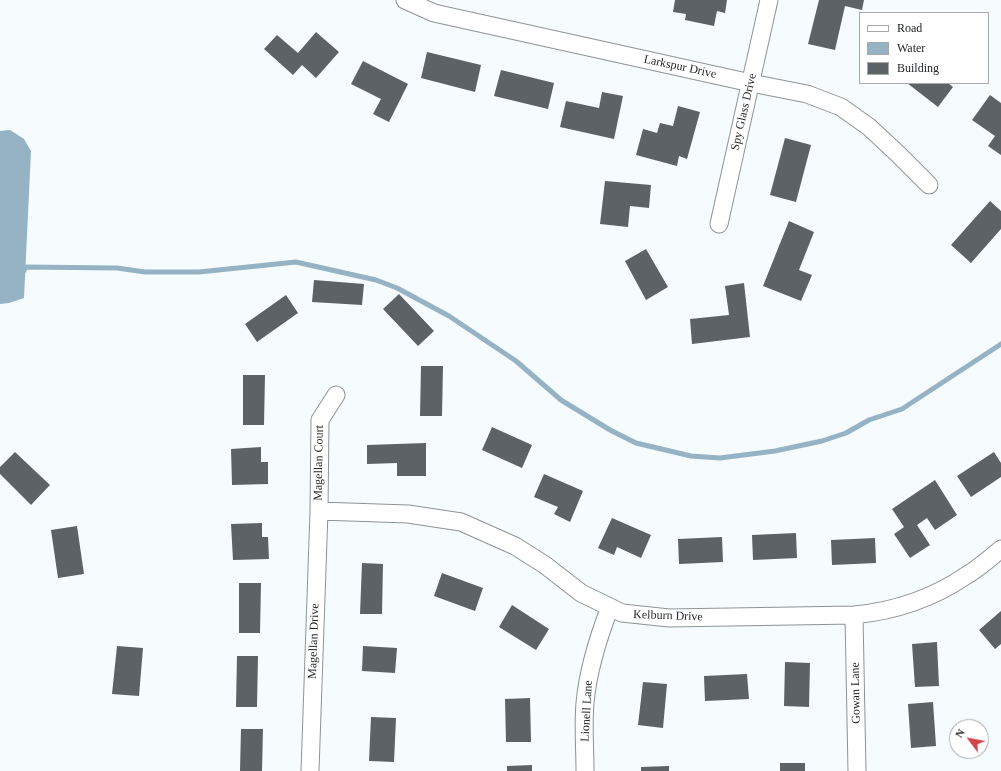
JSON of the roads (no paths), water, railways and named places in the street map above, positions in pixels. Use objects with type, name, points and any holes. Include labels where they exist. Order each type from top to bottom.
[{"type":"street","name":"Larkspur Drive","points":[[405,0],[434,13],[807,94],[841,108],[869,127],[929,185]]},
{"type":"street","name":"Spy Glass Drive","points":[[719,224],[769,0]]},
{"type":"street","name":"Magellan Court","points":[[319,512],[320,420],[336,395]]},
{"type":"street","name":"Kelburn Drive","points":[[319,512],[408,514],[461,522],[515,546],[545,565],[581,593],[622,613],[669,618],[854,615],[880,612],[927,598],[968,575],[1001,549]]},
{"type":"street","name":"Magellan Drive","points":[[310,771],[319,512]]},
{"type":"street","name":"Lionell Lane","points":[[585,771],[585,704],[589,675],[599,635],[610,607]]},
{"type":"street","name":"Gowan Lane","points":[[854,615],[858,771]]},
{"type":"water","points":[[10,130],[24,139],[31,151],[24,298],[9,303],[0,304],[0,131]]},
{"type":"waterway","points":[[23,272],[26,267],[117,268],[145,272],[199,272],[296,262],[376,280],[397,288],[449,316],[516,361],[561,400],[610,430],[636,443],[691,456],[720,458],[775,451],[822,441],[846,433],[869,420],[902,409],[1001,344]]}]
